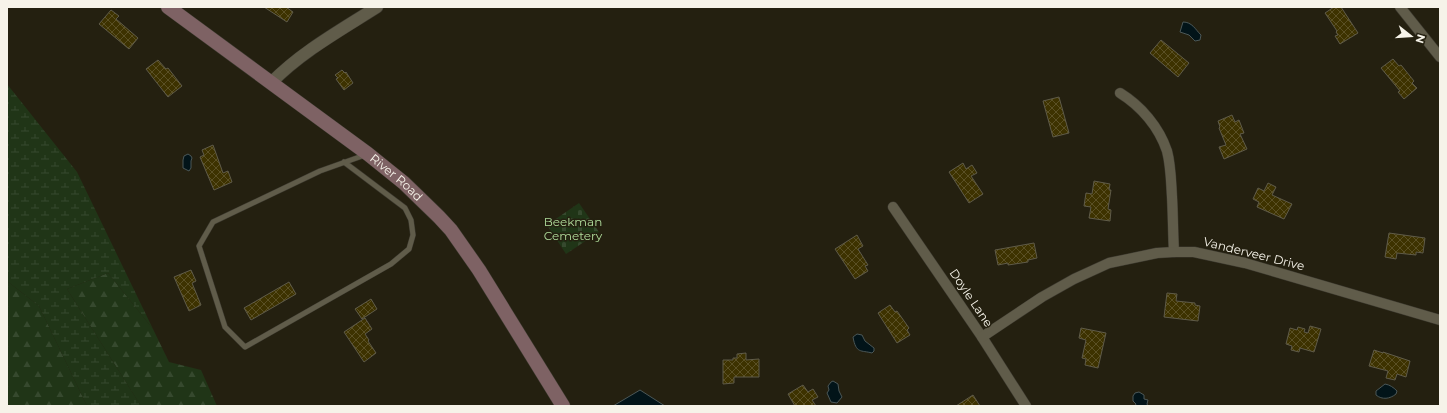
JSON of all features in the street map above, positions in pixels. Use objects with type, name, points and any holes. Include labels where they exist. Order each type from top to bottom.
[{"type":"main road","name":"River Road","points":[[168,7],[368,154],[404,183],[439,216],[451,230],[479,270],[563,406]]},
{"type":"street","points":[[271,83],[282,72],[312,49],[377,7]]},
{"type":"street","points":[[1400,7],[1440,57]]},
{"type":"street","points":[[1120,93],[1130,99],[1146,115],[1158,132],[1167,151],[1171,175],[1174,252]]},
{"type":"street","name":"Doyle Lane","points":[[893,207],[982,337],[1026,406]]},
{"type":"street","name":"Vanderveer Drive","points":[[982,337],[1074,278],[1109,263],[1157,253],[1174,252],[1194,252],[1245,263],[1440,320]]},
{"type":"lane","points":[[344,162],[405,208],[411,220],[413,235],[409,249],[391,264],[245,347],[224,327],[199,246],[213,222],[320,171],[344,162],[368,154]]},
{"type":"green space","points":[[7,84],[77,172],[153,329],[108,273],[67,289],[141,406],[87,406],[39,306],[7,281]]},
{"type":"green space","name":"Beekman Cemetery","points":[[579,203],[599,232],[566,254],[547,225]]},
{"type":"green space","points":[[108,273],[153,329],[169,362],[201,370],[217,406],[141,406],[67,289]]},
{"type":"green space","points":[[7,281],[39,306],[87,406],[7,406]]},
{"type":"shaded area","points":[[1183,22],[1189,23],[1195,28],[1201,35],[1200,40],[1195,41],[1189,35],[1180,32]]},
{"type":"shaded area","points":[[188,154],[192,158],[191,168],[189,171],[183,168],[184,156]]},
{"type":"shaded area","points":[[857,334],[862,335],[865,341],[874,348],[872,353],[857,349],[853,337]]},
{"type":"shaded area","points":[[833,381],[838,384],[842,397],[837,403],[831,402],[827,393],[829,390],[828,386]]},
{"type":"shaded area","points":[[1385,384],[1396,390],[1396,394],[1386,398],[1381,398],[1376,395],[1376,391]]},
{"type":"shaded area","points":[[640,390],[665,406],[613,406]]},
{"type":"shaded area","points":[[1139,392],[1144,395],[1144,399],[1148,400],[1148,406],[1135,406],[1136,404],[1133,401],[1133,396],[1135,393]]},
{"type":"building","points":[[264,7],[286,7],[293,12],[287,22]]},
{"type":"building","points":[[1334,7],[1341,7],[1358,33],[1340,44],[1335,36],[1338,35],[1336,32],[1337,31],[1325,13]]},
{"type":"building","points":[[111,10],[119,16],[116,19],[138,38],[129,49],[99,24]]},
{"type":"building","points":[[1161,40],[1189,63],[1178,77],[1150,53]]},
{"type":"building","points":[[1393,59],[1399,66],[1401,65],[1414,81],[1412,83],[1417,88],[1404,99],[1398,92],[1400,91],[1381,68]]},
{"type":"building","points":[[158,60],[166,69],[168,68],[182,86],[168,97],[146,69]]},
{"type":"building","points":[[342,70],[345,73],[346,72],[353,83],[344,90],[336,79],[338,78],[335,75]]},
{"type":"building","points":[[1059,97],[1069,133],[1053,137],[1043,101]]},
{"type":"building","points":[[1232,115],[1235,122],[1239,120],[1244,133],[1240,134],[1247,149],[1224,159],[1219,147],[1226,145],[1219,128],[1218,121]]},
{"type":"building","points":[[213,145],[223,173],[228,171],[232,182],[214,190],[200,157],[204,155],[202,150]]},
{"type":"building","points":[[963,163],[966,169],[972,165],[977,173],[971,176],[983,194],[969,203],[949,172]]},
{"type":"building","points":[[1094,181],[1110,184],[1109,190],[1111,190],[1108,209],[1111,210],[1110,221],[1089,218],[1091,207],[1084,206],[1086,193],[1092,194]]},
{"type":"building","points":[[1268,183],[1276,187],[1272,195],[1292,204],[1284,219],[1257,207],[1259,202],[1253,199],[1258,188],[1264,191]]},
{"type":"building","points":[[1389,233],[1425,238],[1423,253],[1416,252],[1416,255],[1397,253],[1396,259],[1385,257]]},
{"type":"building","points":[[857,235],[863,246],[858,249],[868,265],[865,266],[868,271],[855,279],[835,249]]},
{"type":"building","points":[[1034,243],[1037,258],[1028,260],[1028,262],[998,265],[995,250]]},
{"type":"building","points":[[191,270],[196,281],[192,283],[201,305],[189,311],[174,277]]},
{"type":"building","points":[[289,282],[296,294],[251,320],[244,308]]},
{"type":"building","points":[[1167,293],[1177,294],[1176,301],[1195,303],[1195,305],[1200,306],[1198,321],[1164,317]]},
{"type":"building","points":[[371,299],[377,309],[362,319],[355,309]]},
{"type":"building","points":[[890,305],[895,312],[897,311],[909,328],[907,330],[910,335],[897,343],[878,313]]},
{"type":"building","points":[[365,318],[372,329],[365,334],[376,353],[364,362],[344,332]]},
{"type":"building","points":[[1310,326],[1321,329],[1314,352],[1300,348],[1299,352],[1291,350],[1292,346],[1286,344],[1290,328],[1297,330],[1298,327],[1305,329],[1304,332],[1308,333]]},
{"type":"building","points":[[1081,328],[1106,333],[1098,368],[1085,365],[1086,359],[1082,358],[1086,340],[1079,338]]},
{"type":"building","points":[[1374,350],[1410,361],[1406,377],[1397,374],[1395,380],[1386,378],[1388,371],[1369,366]]},
{"type":"building","points":[[746,353],[746,360],[759,359],[759,377],[734,377],[734,383],[723,384],[723,360],[733,360],[733,358],[737,358],[737,354]]},
{"type":"building","points":[[803,385],[808,392],[813,389],[818,397],[812,400],[816,406],[795,406],[788,394]]},
{"type":"building","points":[[973,395],[980,406],[956,406]]}]
